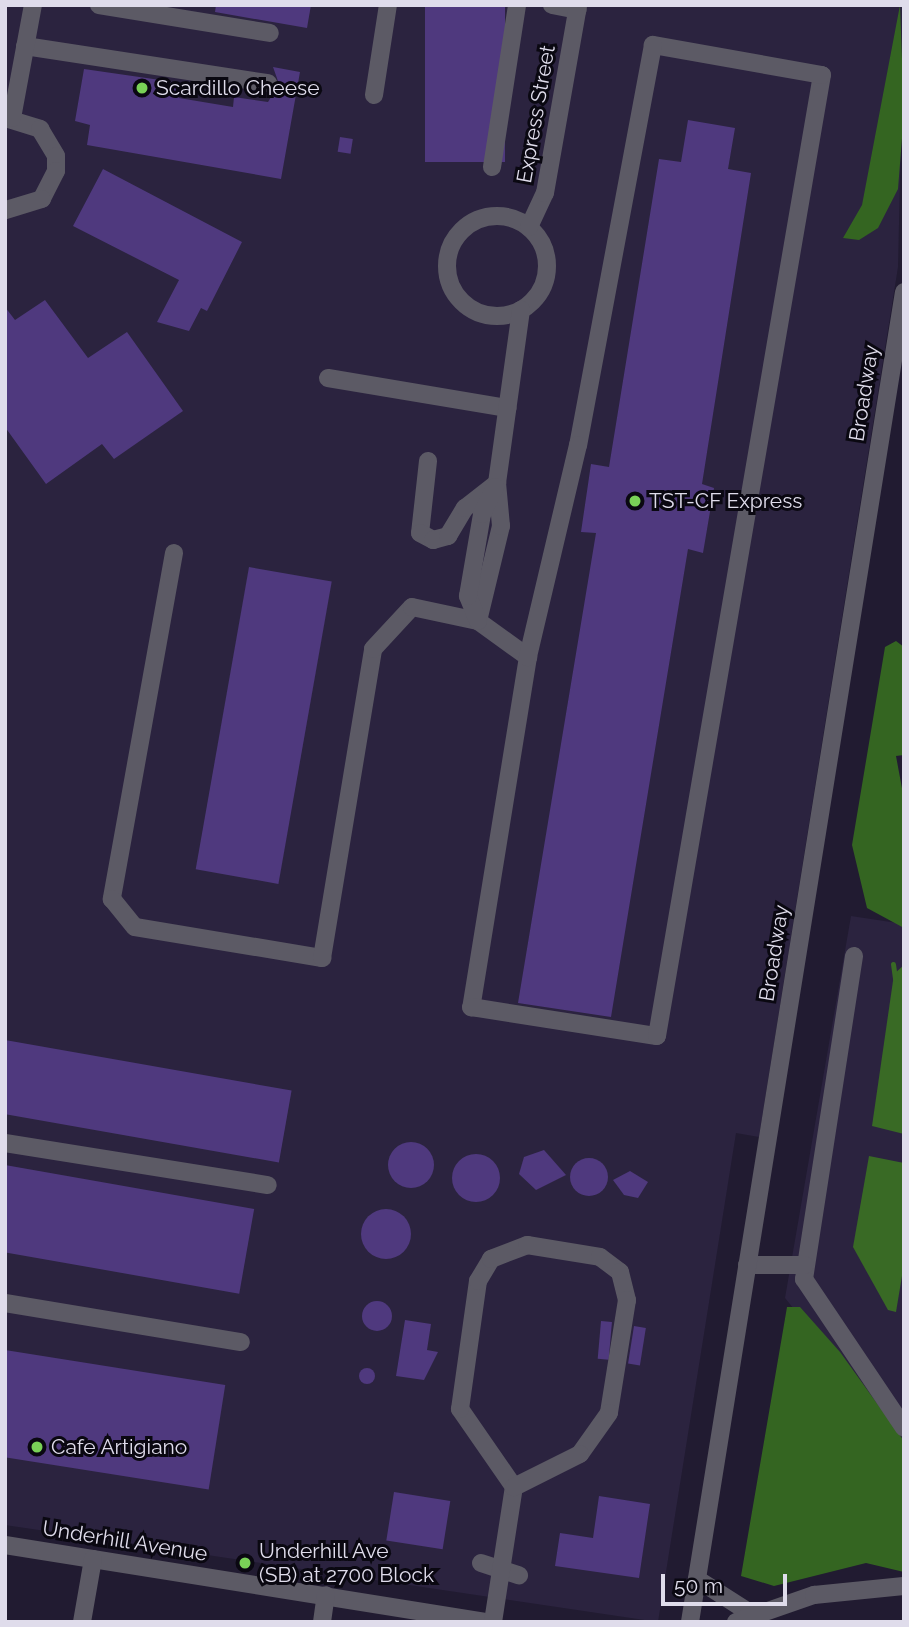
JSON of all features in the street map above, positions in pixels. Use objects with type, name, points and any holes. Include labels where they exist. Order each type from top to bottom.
[{"type":"street","points":[[5,210],[42,198],[56,171],[51,141],[40,129],[9,118],[33,5]]},
{"type":"street","points":[[99,5],[270,33]]},
{"type":"street","points":[[373,95],[388,5]]},
{"type":"street","points":[[492,167],[517,5]]},
{"type":"street","points":[[552,5],[578,7]]},
{"type":"street","name":"Express Street","points":[[529,227],[545,193],[578,7]]},
{"type":"street","points":[[653,45],[822,75],[657,1036],[471,1007],[528,657],[578,446],[653,45]]},
{"type":"street","points":[[25,46],[268,83]]},
{"type":"street","points":[[482,218],[514,219],[529,227],[546,254],[547,271],[538,293],[521,310],[489,316],[466,305],[451,286],[448,253],[461,232],[482,218]]},
{"type":"street","name":"Broadway","points":[[690,1622],[904,292]]},
{"type":"street","points":[[478,621],[468,596],[482,514],[497,483],[521,310]]},
{"type":"street","points":[[328,378],[508,408]]},
{"type":"street","points":[[428,461],[420,533],[433,540],[448,536],[465,508],[497,483]]},
{"type":"street","points":[[174,553],[112,899],[135,927],[322,958],[373,649],[412,607],[478,621],[528,657]]},
{"type":"street","points":[[854,956],[804,1279],[904,1428]]},
{"type":"street","points":[[5,1143],[268,1185]]},
{"type":"street","points":[[493,1622],[514,1487],[460,1409],[478,1281],[491,1259],[527,1245],[600,1257],[620,1272],[627,1300],[609,1413],[580,1454],[514,1487]]},
{"type":"street","points":[[747,1265],[805,1265]]},
{"type":"street","points":[[5,1303],[241,1342]]},
{"type":"street","name":"Underhill Avenue","points":[[5,1545],[326,1595],[408,1615],[487,1622]]},
{"type":"street","points":[[82,1622],[93,1559]]},
{"type":"street","points":[[481,1563],[519,1575]]},
{"type":"street","points":[[697,1579],[753,1615]]},
{"type":"street","points":[[736,1622],[814,1595],[904,1586]]},
{"type":"street","points":[[322,1622],[326,1595]]},
{"type":"shaded area","points":[[5,5],[904,5],[898,267],[759,1137],[736,1133],[658,1622],[5,1525]]},
{"type":"shaded area","points":[[900,5],[904,113],[898,189],[878,228],[859,240],[843,238],[862,205]]},
{"type":"shaded area","points":[[896,641],[904,647],[904,755],[896,756],[904,799],[904,928],[867,908],[852,845],[885,647]]},
{"type":"shaded area","points":[[851,916],[904,924],[904,1444],[785,1298]]},
{"type":"shaded area","points":[[904,965],[904,1134],[872,1126],[894,974]]},
{"type":"shaded area","points":[[869,1156],[904,1163],[904,1264],[896,1312],[888,1310],[853,1247]]},
{"type":"shaded area","points":[[787,1307],[800,1307],[840,1352],[904,1441],[904,1572],[866,1563],[774,1586],[741,1576]]},
{"type":"building","points":[[216,5],[311,5],[307,28],[215,12]]},
{"type":"building","points":[[425,5],[505,5],[505,162],[425,162]]},
{"type":"building","points":[[273,67],[300,72],[281,179],[87,145],[90,125],[75,121],[84,69],[181,83],[179,98],[233,107],[234,97],[268,102],[279,84]]},
{"type":"building","points":[[688,120],[735,128],[728,169],[751,173],[702,484],[714,488],[703,553],[688,549],[611,1017],[518,1003],[596,533],[581,532],[591,464],[609,467],[659,159],[681,162]]},
{"type":"building","points":[[340,137],[353,139],[350,154],[338,152]]},
{"type":"building","points":[[103,169],[242,242],[207,311],[201,308],[189,331],[157,322],[179,280],[73,226]]},
{"type":"building","points":[[45,300],[88,358],[127,332],[183,411],[114,459],[102,444],[46,484],[5,427],[5,307],[15,320]]},
{"type":"building","points":[[249,567],[332,582],[278,884],[196,869]]},
{"type":"building","points":[[5,1040],[292,1091],[279,1162],[5,1114]]},
{"type":"building","points":[[411,1142],[427,1149],[434,1165],[427,1181],[411,1188],[395,1181],[388,1165],[395,1149]]},
{"type":"building","points":[[544,1150],[566,1175],[536,1190],[519,1174],[524,1157]]},
{"type":"building","points":[[476,1154],[493,1161],[500,1178],[493,1195],[476,1202],[459,1195],[452,1178],[459,1161]]},
{"type":"building","points":[[589,1158],[602,1164],[608,1177],[602,1190],[589,1196],[576,1190],[570,1177],[576,1164]]},
{"type":"building","points":[[5,1165],[254,1209],[239,1294],[5,1252]]},
{"type":"building","points":[[630,1171],[648,1182],[638,1198],[624,1195],[613,1180]]},
{"type":"building","points":[[386,1209],[404,1216],[411,1234],[404,1252],[386,1259],[368,1252],[361,1234],[368,1216]]},
{"type":"building","points":[[377,1301],[383,1302],[391,1310],[391,1322],[383,1330],[377,1331],[371,1330],[363,1322],[362,1316],[363,1310],[371,1302]]},
{"type":"building","points":[[405,1320],[431,1324],[427,1350],[438,1352],[424,1380],[396,1376]]},
{"type":"building","points":[[601,1321],[612,1322],[609,1360],[598,1359]]},
{"type":"building","points":[[634,1326],[646,1328],[640,1365],[628,1364]]},
{"type":"building","points":[[5,1350],[225,1385],[209,1490],[5,1457]]},
{"type":"building","points":[[367,1368],[375,1376],[367,1384],[359,1376]]},
{"type":"building","points":[[394,1492],[450,1501],[443,1549],[386,1540]]},
{"type":"building","points":[[599,1496],[650,1504],[639,1578],[555,1566],[560,1533],[593,1538]]},
{"type":"waterway","points":[[893,964],[895,979]]},
{"type":"place","name":"Scardillo Cheese","points":[[142,88]]},
{"type":"place","name":"TST-CF Express","points":[[635,501]]},
{"type":"place","name":"Cafe Artigiano","points":[[37,1447]]},
{"type":"place","name":"Underhill Ave (SB) at 2700 Block","points":[[245,1563]]}]
